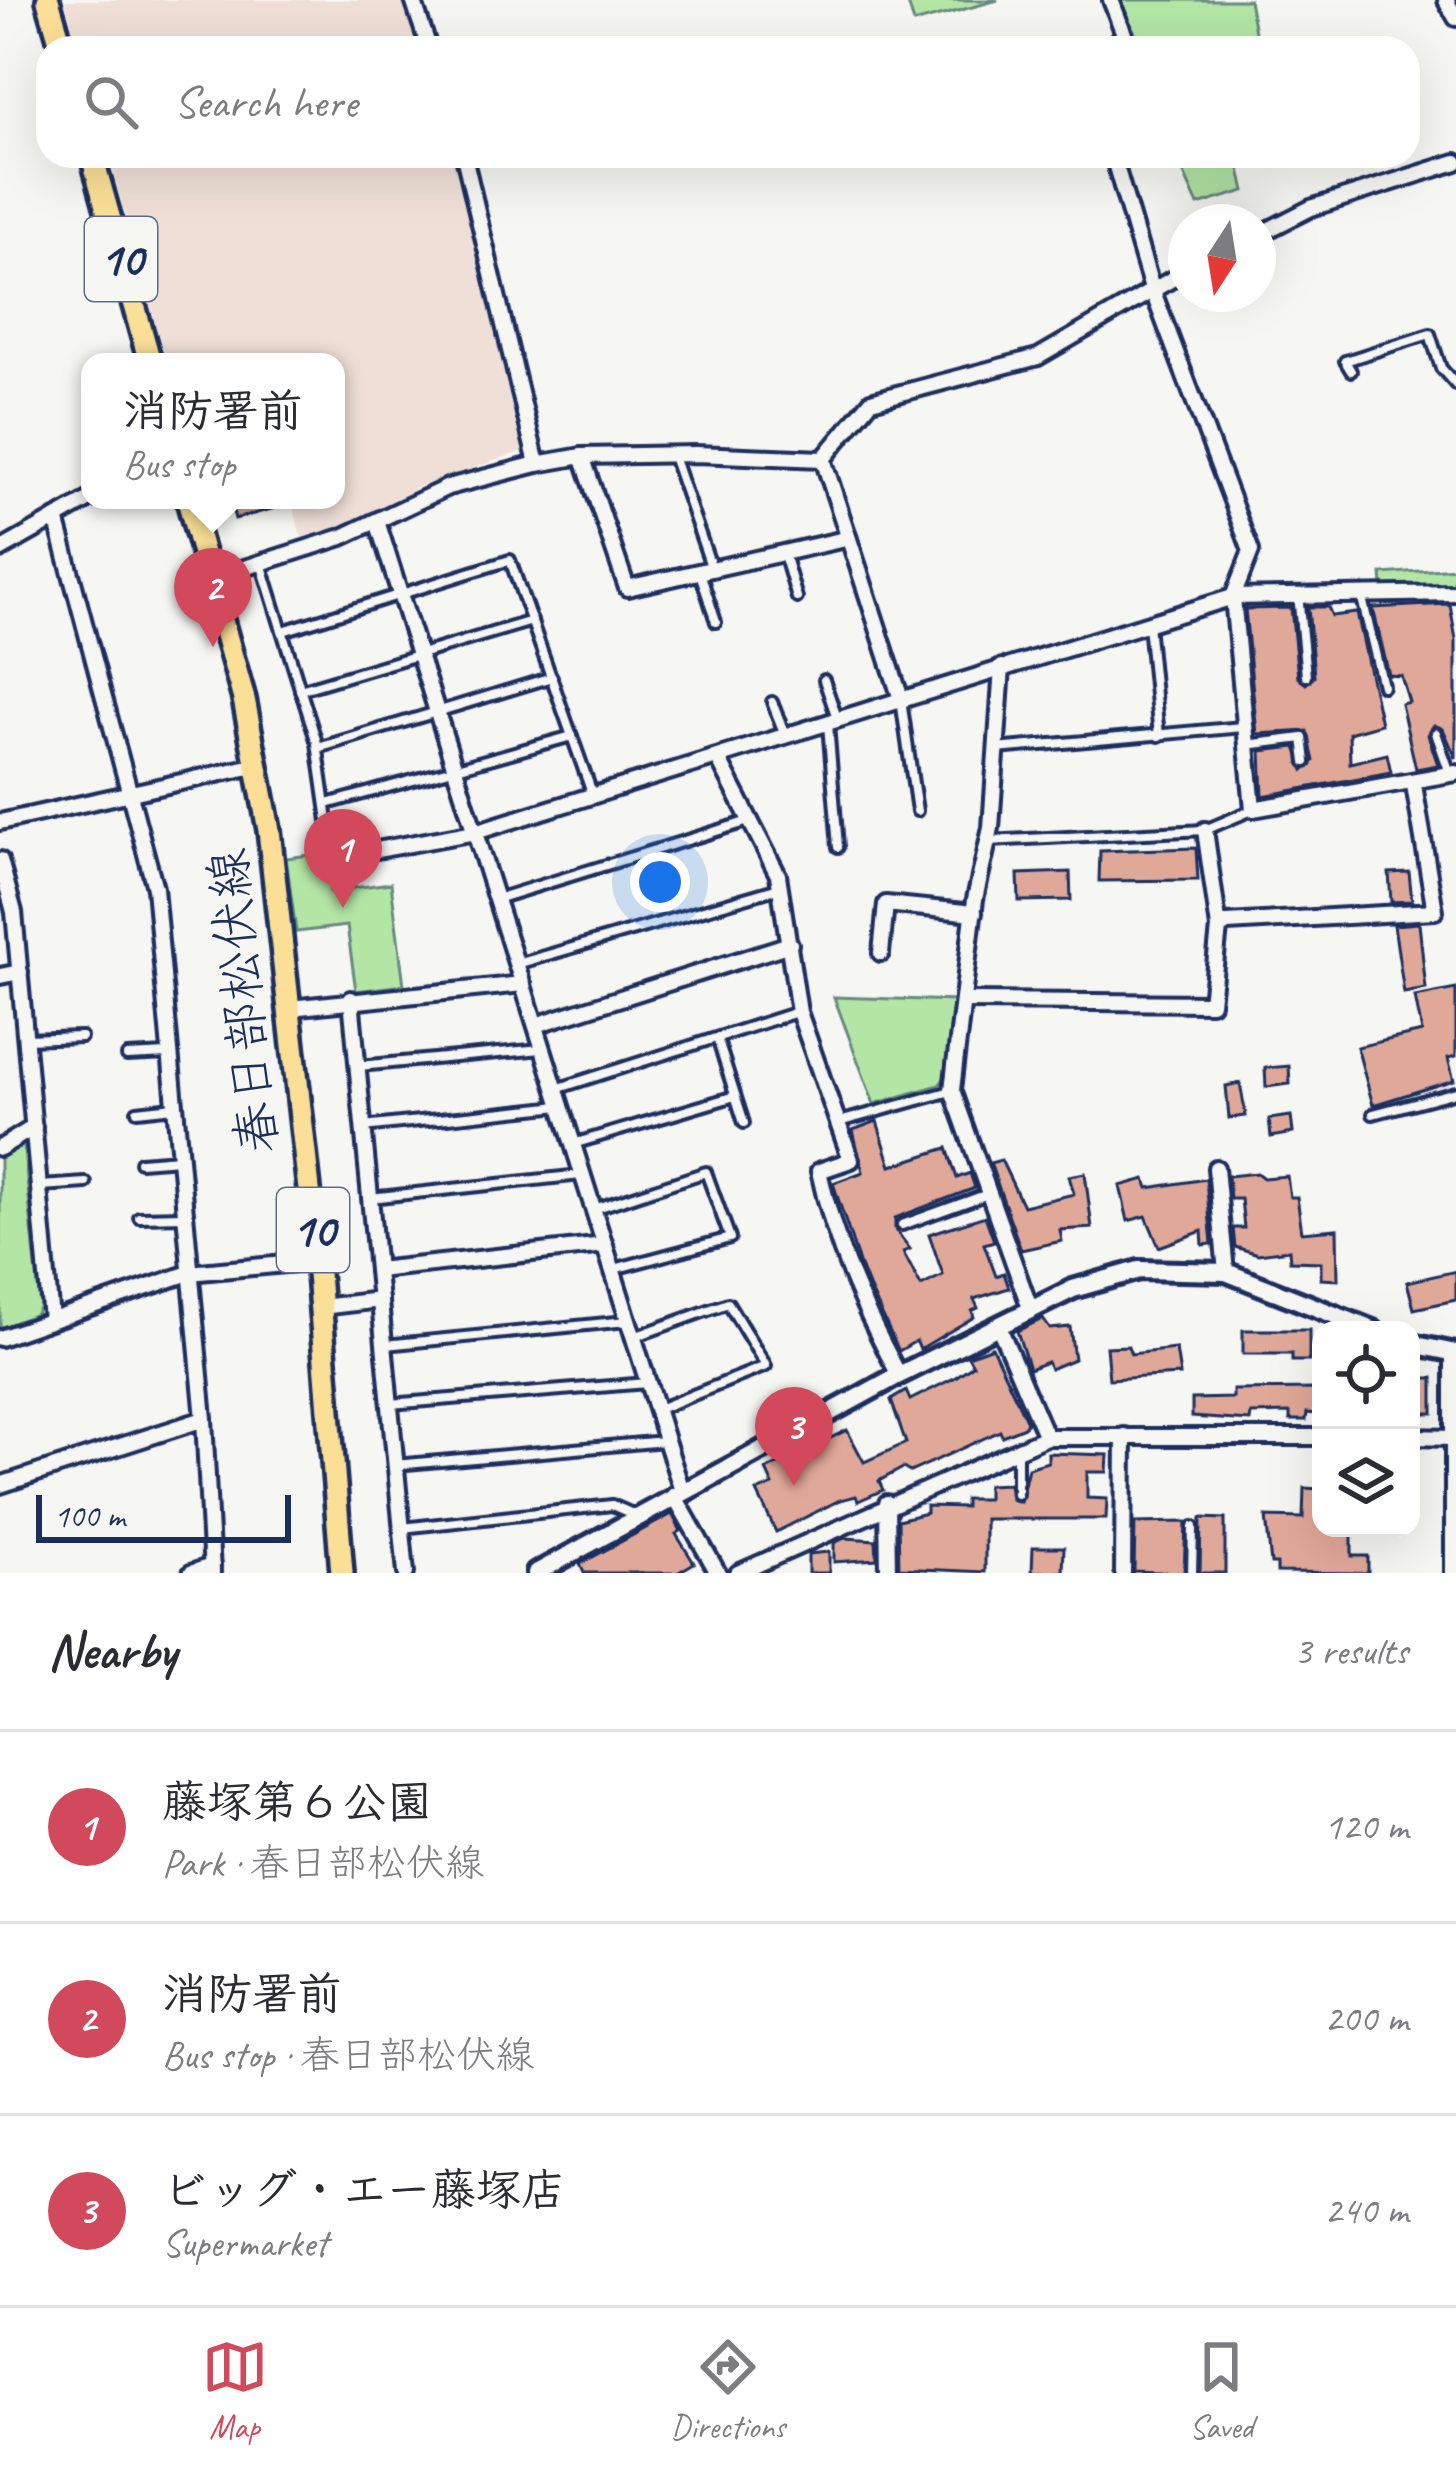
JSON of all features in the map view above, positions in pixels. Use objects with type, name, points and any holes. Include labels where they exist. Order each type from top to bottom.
[{"type":"main road","points":[[48,0],[58,36]]},
{"type":"main road","name":"10","points":[[95,168],[147,353]]},
{"type":"main road","name":"春日部松伏線","points":[[191,509],[258,765],[317,1261],[342,1573]]},
{"type":"street","points":[[413,0],[425,36]]},
{"type":"street","points":[[1111,0],[1122,36]]},
{"type":"street","points":[[1446,0],[1456,18]]},
{"type":"street","points":[[1276,226],[1311,208],[1456,162]]},
{"type":"street","points":[[467,168],[537,464]]},
{"type":"street","points":[[1117,168],[1152,289],[1251,551],[1233,597],[1252,809],[1414,785],[1453,774]]},
{"type":"street","points":[[823,459],[871,401],[1038,357],[1168,281]]},
{"type":"street","points":[[582,456],[627,588],[844,539]]},
{"type":"street","points":[[210,579],[377,520],[448,487],[537,464],[582,456],[823,459]]},
{"type":"street","points":[[823,459],[844,539],[901,698]]},
{"type":"street","points":[[0,550],[81,504]]},
{"type":"street","points":[[56,518],[155,888],[204,1419],[212,1570],[191,1573]]},
{"type":"street","points":[[377,520],[657,1410],[678,1493],[718,1573]]},
{"type":"street","points":[[333,858],[475,832],[1233,597],[1456,593]]},
{"type":"street","points":[[1002,667],[988,841],[952,1090],[1030,1308]]},
{"type":"street","points":[[718,758],[780,887],[799,1012],[851,1160],[819,1172],[828,1214],[855,1292],[899,1375]]},
{"type":"street","points":[[0,822],[258,765]]},
{"type":"street","points":[[1219,928],[1227,923],[1435,911],[1414,785]]},
{"type":"street","points":[[966,1001],[1211,1003],[1219,928],[1205,830]]},
{"type":"street","points":[[0,860],[14,912],[51,1320]]},
{"type":"street","points":[[881,953],[886,904],[974,913]]},
{"type":"street","points":[[536,1025],[790,944]]},
{"type":"street","points":[[0,976],[20,972]]},
{"type":"street","points":[[290,1008],[523,984]]},
{"type":"street","points":[[350,999],[406,1573]]},
{"type":"street","points":[[0,1148],[34,1127]]},
{"type":"street","points":[[1216,1168],[1226,1272]]},
{"type":"street","points":[[377,1270],[605,1245]]},
{"type":"street","points":[[0,1338],[190,1273],[317,1261]]},
{"type":"street","points":[[536,1573],[636,1515],[1030,1308],[1139,1270],[1226,1272],[1350,1321]]},
{"type":"street","points":[[321,1307],[380,1300]]},
{"type":"street","points":[[998,1325],[1046,1437]]},
{"type":"street","points":[[1420,1346],[1455,1353],[1453,1573]]},
{"type":"street","points":[[0,1485],[204,1419]]},
{"type":"street","points":[[1123,1573],[1124,1436]]},
{"type":"street","points":[[738,1573],[886,1503],[1046,1437],[1312,1437]]},
{"type":"street","points":[[1420,1437],[1452,1438]]},
{"type":"street","points":[[886,1503],[888,1573]]},
{"type":"street","points":[[772,1554],[772,1573]]},
{"type":"lane","points":[[1351,371],[1346,362],[1430,334],[1441,368],[1456,385]]},
{"type":"lane","points":[[672,455],[716,622]]},
{"type":"lane","points":[[784,553],[797,598]]},
{"type":"lane","points":[[283,631],[401,598],[510,560],[593,796]]},
{"type":"lane","points":[[261,562],[318,748],[333,858]]},
{"type":"lane","points":[[1361,592],[1383,686]]},
{"type":"lane","points":[[1298,594],[1306,676]]},
{"type":"lane","points":[[300,690],[532,621]]},
{"type":"lane","points":[[1148,624],[1159,736]]},
{"type":"lane","points":[[318,748],[552,677]]},
{"type":"lane","points":[[824,680],[833,721],[838,847]]},
{"type":"lane","points":[[901,698],[917,811]]},
{"type":"lane","points":[[772,702],[785,736]]},
{"type":"lane","points":[[997,749],[1243,727]]},
{"type":"lane","points":[[1436,733],[1453,774]]},
{"type":"lane","points":[[328,804],[572,736]]},
{"type":"lane","points":[[1246,745],[1303,738],[1306,762]]},
{"type":"lane","points":[[988,841],[1205,830],[1252,809]]},
{"type":"lane","points":[[496,899],[751,821]]},
{"type":"lane","points":[[517,964],[780,887]]},
{"type":"lane","points":[[556,1089],[799,1012]]},
{"type":"lane","points":[[26,1040],[81,1037]]},
{"type":"lane","points":[[717,1038],[744,1123]]},
{"type":"lane","points":[[357,1066],[543,1048]]},
{"type":"lane","points":[[127,1056],[170,1054]]},
{"type":"lane","points":[[839,1122],[952,1090]]},
{"type":"lane","points":[[1373,1114],[1456,1092]]},
{"type":"lane","points":[[573,1144],[736,1096]]},
{"type":"lane","points":[[363,1127],[561,1106]]},
{"type":"lane","points":[[137,1111],[174,1107]]},
{"type":"lane","points":[[140,1162],[179,1159]]},
{"type":"lane","points":[[594,1209],[706,1172],[730,1238],[613,1270]]},
{"type":"lane","points":[[370,1198],[583,1175]]},
{"type":"lane","points":[[39,1186],[86,1183]]},
{"type":"lane","points":[[902,1226],[989,1193]]},
{"type":"lane","points":[[139,1217],[184,1216]]},
{"type":"lane","points":[[634,1337],[728,1303],[766,1366],[657,1410]]},
{"type":"lane","points":[[384,1345],[629,1321]]},
{"type":"lane","points":[[390,1404],[648,1382]]},
{"type":"lane","points":[[395,1465],[666,1441]]},
{"type":"lane","points":[[1017,1494],[1018,1449]]},
{"type":"lane","points":[[402,1528],[612,1505],[636,1515]]},
{"type":"lane","points":[[1192,1573],[1193,1527]]},
{"type":"shaded area","points":[[65,0],[404,0],[416,36],[75,36]]},
{"type":"shaded area","points":[[112,168],[459,168],[526,450],[420,486],[359,521],[302,538],[294,509],[345,509],[345,353],[164,353]]},
{"type":"green space","points":[[907,0],[998,0],[914,23]]},
{"type":"green space","points":[[1120,0],[1249,0],[1256,36],[1136,36]]},
{"type":"green space","points":[[1181,168],[1240,168],[1245,191],[1198,204]]},
{"type":"green space","points":[[1456,568],[1453,585],[1383,587],[1382,574]]},
{"type":"green space","points":[[325,853],[330,891],[391,883],[404,985],[356,991],[347,926],[296,932],[286,858]]},
{"type":"green space","points":[[834,997],[956,1001],[945,1078],[939,1085],[874,1104]]},
{"type":"green space","points":[[23,1140],[40,1306],[35,1315],[0,1328],[0,1155]]},
{"type":"building","points":[[232,509],[272,509],[235,519]]},
{"type":"building","points":[[1450,604],[1456,640],[1456,758],[1443,729],[1434,725],[1428,735],[1438,765],[1416,769],[1401,704],[1409,702],[1401,676],[1389,675],[1373,608]]},
{"type":"building","points":[[1308,607],[1328,607],[1332,616],[1357,613],[1381,724],[1349,733],[1350,763],[1387,754],[1391,772],[1263,796],[1261,751],[1296,747],[1304,770],[1314,761],[1307,731],[1257,734],[1245,609],[1291,608],[1298,677],[1306,684],[1314,676]]},
{"type":"building","points":[[1196,848],[1198,880],[1099,881],[1100,851]]},
{"type":"building","points":[[1070,872],[1071,900],[1019,901],[1018,874]]},
{"type":"building","points":[[1409,872],[1412,901],[1391,902],[1389,873]]},
{"type":"building","points":[[1419,923],[1426,989],[1404,993],[1394,925]]},
{"type":"building","points":[[1456,989],[1456,1056],[1448,1058],[1454,1080],[1373,1105],[1357,1047],[1422,1032],[1415,997]]},
{"type":"building","points":[[1289,1066],[1290,1084],[1266,1087],[1265,1068]]},
{"type":"building","points":[[1240,1083],[1246,1116],[1229,1118],[1226,1086]]},
{"type":"building","points":[[1291,1116],[1293,1133],[1271,1137],[1269,1119]]},
{"type":"building","points":[[877,1121],[891,1166],[947,1148],[957,1178],[970,1173],[975,1188],[895,1218],[895,1229],[910,1249],[903,1252],[921,1286],[943,1275],[929,1234],[985,1216],[994,1241],[984,1244],[996,1276],[1004,1273],[1009,1288],[974,1299],[978,1308],[972,1311],[974,1317],[920,1349],[916,1341],[899,1351],[862,1272],[833,1183],[863,1172],[853,1130]]},
{"type":"building","points":[[1001,1160],[1023,1206],[1074,1194],[1069,1176],[1085,1173],[1092,1228],[1060,1230],[1062,1241],[1021,1250],[990,1163]]},
{"type":"building","points":[[1257,1173],[1263,1178],[1287,1176],[1290,1197],[1297,1197],[1302,1232],[1337,1229],[1338,1280],[1321,1279],[1321,1262],[1290,1261],[1289,1250],[1258,1254],[1235,1247],[1233,1228],[1244,1228],[1241,1199],[1230,1199],[1228,1176]]},
{"type":"building","points":[[1145,1179],[1148,1188],[1206,1179],[1212,1244],[1203,1245],[1202,1231],[1159,1247],[1146,1216],[1128,1221],[1120,1186]]},
{"type":"building","points":[[1456,1271],[1456,1300],[1414,1309],[1407,1282]]},
{"type":"building","points":[[1043,1319],[1050,1329],[1070,1327],[1074,1359],[1050,1369],[1047,1362],[1029,1369],[1017,1331]]},
{"type":"building","points":[[1243,1330],[1309,1330],[1309,1361],[1292,1361],[1292,1354],[1243,1354]]},
{"type":"building","points":[[1128,1346],[1131,1354],[1176,1349],[1180,1375],[1109,1379],[1106,1347]]},
{"type":"building","points":[[992,1347],[1027,1422],[1024,1427],[1002,1436],[1000,1431],[910,1472],[903,1468],[879,1481],[883,1490],[858,1501],[856,1496],[840,1500],[776,1532],[757,1492],[773,1485],[766,1470],[847,1430],[864,1462],[906,1443],[891,1400],[906,1391],[910,1400],[954,1378],[973,1365],[968,1356]]},
{"type":"building","points":[[1420,1378],[1433,1378],[1433,1413],[1420,1413]]},
{"type":"building","points":[[1312,1389],[1312,1414],[1307,1413],[1306,1420],[1290,1420],[1290,1413],[1251,1414],[1250,1421],[1192,1417],[1192,1399],[1233,1398],[1233,1390]]},
{"type":"building","points":[[1048,1453],[1108,1455],[1107,1472],[1087,1472],[1087,1498],[1107,1499],[1106,1519],[985,1519],[985,1572],[899,1568],[898,1520],[926,1513],[926,1506],[965,1507],[965,1499],[987,1499],[987,1485],[1009,1484],[1011,1499],[1020,1502],[1028,1468],[1048,1462]]},
{"type":"building","points":[[1304,1488],[1312,1488],[1312,1537],[1352,1537],[1352,1556],[1368,1556],[1368,1573],[1277,1572],[1277,1564],[1271,1564],[1266,1517],[1303,1518]]},
{"type":"building","points":[[672,1514],[681,1531],[676,1534],[694,1563],[677,1573],[584,1573],[580,1564]]},
{"type":"building","points":[[1201,1518],[1225,1519],[1225,1573],[1200,1573]]},
{"type":"building","points":[[1186,1522],[1184,1573],[1134,1571],[1135,1523]]},
{"type":"building","points":[[845,1538],[876,1540],[877,1559],[834,1562],[834,1543]]},
{"type":"building","points":[[1033,1547],[1064,1547],[1063,1572],[1032,1572]]},
{"type":"building","points":[[829,1552],[829,1573],[808,1573],[808,1554]]},
{"type":"place","name":"消防署前","points":[[213,647]]},
{"type":"place","name":"藤塚第６公園","points":[[343,908]]},
{"type":"place","name":"ビッグ・エー藤塚店","points":[[794,1486]]}]
